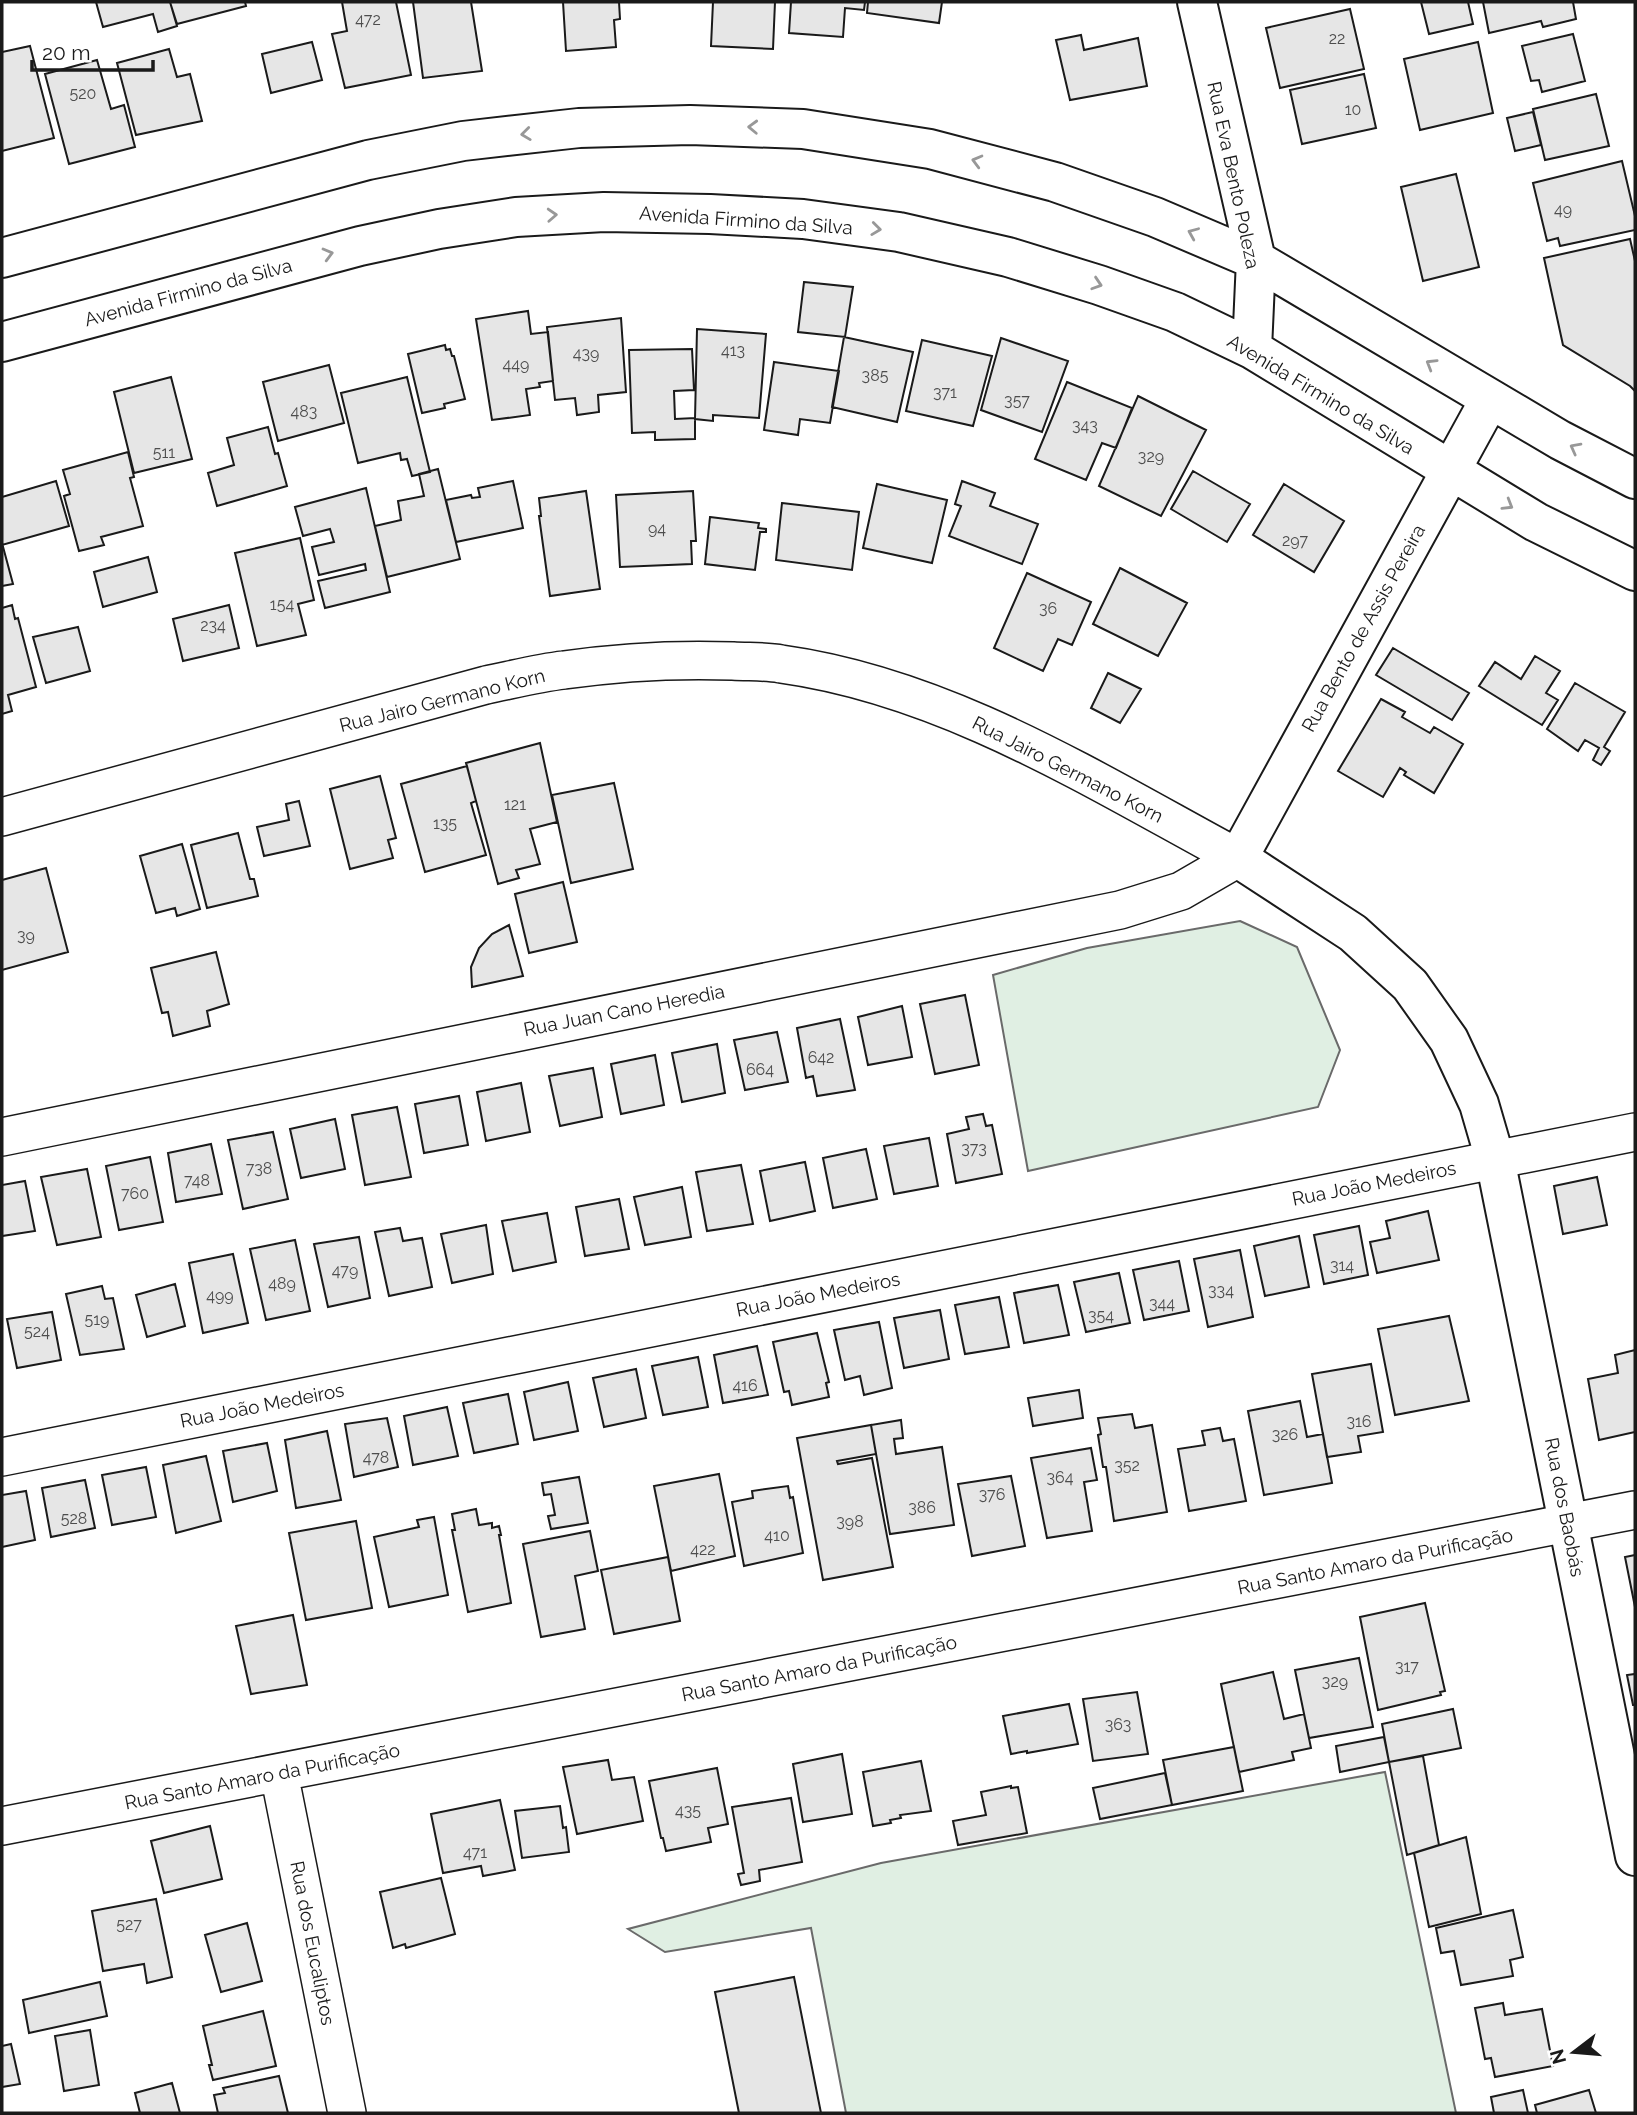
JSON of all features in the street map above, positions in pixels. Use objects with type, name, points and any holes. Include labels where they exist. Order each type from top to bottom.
[{"type":"street","name":"Rua Eva Bento Poleza","points":[[1197,2],[1256,260],[1252,349]]},
{"type":"street","points":[[2,258],[368,160],[463,141],[579,128],[690,125],[803,129],[930,149],[1055,182],[1154,217],[1256,260],[1560,440],[1635,479]]},
{"type":"street","name":"Avenida Firmino da Silva","points":[[2,342],[360,246],[439,229],[516,217],[604,212],[710,214],[803,219],[899,232],[1007,257],[1100,285],[1175,312],[1252,349],[1536,522],[1635,571]]},
{"type":"street","name":"Rua Bento de Assis Pereira","points":[[1238,858],[1490,398]]},
{"type":"street","name":"Rua Jairo Germano Korn","points":[[2,817],[486,685],[573,668],[620,663],[704,660],[780,663],[875,683],[956,713],[1022,742],[1238,858],[1353,933],[1410,985],[1449,1040],[1479,1104],[1495,1159]]},
{"type":"street","name":"Rua Juan Cano Heredia","points":[[2,1137],[1120,910],[1181,891],[1238,858]]},
{"type":"street","name":"Rua João Medeiros","points":[[2,1457],[1635,1132]]},
{"type":"street","name":"Rua dos Baobás","points":[[1495,1159],[1635,1856]]},
{"type":"street","name":"Rua Santo Amaro da Purificação","points":[[2,1826],[1635,1510]]},
{"type":"street","name":"Rua dos Eucaliptos","points":[[279,1773],[347,2113]]},
{"type":"green space","points":[[1240,921],[1297,947],[1340,1050],[1318,1107],[1028,1171],[993,975],[1087,948]]},
{"type":"green space","points":[[1385,1772],[1456,2113],[846,2113],[811,1928],[665,1952],[628,1929],[881,1863]]},
{"type":"building","points":[[96,2],[170,2],[177,26],[158,32],[153,14],[103,27]]},
{"type":"building","points":[[170,2],[245,2],[246,6],[177,24]]},
{"type":"building","points":[[342,2],[396,2],[411,75],[345,88],[332,34],[347,31]]},
{"type":"building","points":[[413,2],[471,2],[482,71],[423,78]]},
{"type":"building","points":[[563,2],[619,2],[620,19],[614,20],[616,47],[566,51]]},
{"type":"building","points":[[713,2],[775,2],[773,49],[711,46]]},
{"type":"building","points":[[791,2],[865,2],[864,10],[845,8],[843,37],[789,33]]},
{"type":"building","points":[[868,2],[942,2],[939,23],[867,13]]},
{"type":"building","points":[[1421,2],[1468,2],[1473,24],[1429,34]]},
{"type":"building","points":[[1483,2],[1573,2],[1576,19],[1543,27],[1541,21],[1489,33]]},
{"type":"building","points":[[1350,9],[1364,69],[1280,88],[1266,28]]},
{"type":"building","points":[[1573,34],[1585,81],[1542,92],[1539,80],[1531,81],[1522,46]]},
{"type":"building","points":[[1081,35],[1084,50],[1138,38],[1147,86],[1070,100],[1056,40]]},
{"type":"building","points":[[312,42],[322,80],[271,93],[262,54]]},
{"type":"building","points":[[1478,42],[1493,113],[1420,130],[1404,59]]},
{"type":"building","points":[[30,46],[54,138],[2,151],[2,52]]},
{"type":"building","points":[[169,49],[177,77],[190,74],[202,121],[136,135],[117,63]]},
{"type":"building","points":[[97,60],[111,109],[124,105],[135,147],[69,164],[45,74]]},
{"type":"building","points":[[1364,74],[1376,128],[1302,144],[1290,90]]},
{"type":"building","points":[[1596,94],[1609,146],[1545,160],[1533,109]]},
{"type":"building","points":[[1533,112],[1541,145],[1515,151],[1507,118]]},
{"type":"building","points":[[1622,161],[1635,216],[1635,230],[1560,246],[1558,238],[1547,241],[1533,183]]},
{"type":"building","points":[[1456,174],[1479,267],[1423,281],[1401,187]]},
{"type":"building","points":[[1630,239],[1635,261],[1635,391],[1563,345],[1544,258]]},
{"type":"building","points":[[804,282],[853,287],[845,337],[798,332]]},
{"type":"building","points":[[528,311],[531,334],[548,332],[553,381],[526,389],[530,415],[492,420],[476,319]]},
{"type":"building","points":[[621,318],[626,392],[598,395],[599,412],[577,415],[575,398],[555,400],[547,327]]},
{"type":"building","points":[[697,329],[766,334],[759,418],[713,415],[713,421],[695,419]]},
{"type":"building","points":[[844,337],[913,352],[897,422],[832,407]]},
{"type":"building","points":[[1001,338],[1068,361],[1042,432],[981,410]]},
{"type":"building","points":[[922,340],[992,356],[973,426],[906,411]]},
{"type":"building","points":[[445,345],[446,350],[450,349],[454,356],[465,399],[444,404],[445,408],[422,413],[408,354]]},
{"type":"building","points":[[692,349],[694,390],[674,391],[675,419],[695,418],[695,439],[655,440],[655,432],[632,433],[629,350]]},
{"type":"building","points":[[774,362],[839,371],[830,423],[800,419],[798,435],[764,430]]},
{"type":"building","points":[[329,365],[344,423],[278,441],[263,382]]},
{"type":"building","points":[[171,377],[192,459],[134,473],[114,392]]},
{"type":"building","points":[[407,377],[430,472],[412,476],[407,459],[401,460],[400,453],[358,463],[341,393]]},
{"type":"building","points":[[1067,382],[1132,408],[1116,448],[1102,443],[1086,480],[1035,459]]},
{"type":"building","points":[[1138,396],[1206,430],[1161,516],[1099,486]]},
{"type":"building","points":[[268,427],[287,486],[217,506],[208,473],[234,465],[227,438]]},
{"type":"building","points":[[128,452],[134,477],[130,478],[143,526],[101,537],[104,545],[79,551],[64,496],[70,494],[63,470]]},
{"type":"building","points":[[438,469],[460,559],[387,577],[375,526],[401,520],[398,501],[424,496],[419,474]]},
{"type":"building","points":[[1193,471],[1250,504],[1227,542],[1171,509]]},
{"type":"building","points":[[56,481],[69,526],[2,545],[2,497]]},
{"type":"building","points":[[513,481],[523,528],[456,542],[446,500],[471,495],[472,498],[480,497],[478,488]]},
{"type":"building","points":[[962,481],[995,493],[990,506],[1038,524],[1022,564],[949,536],[961,506],[955,504]]},
{"type":"building","points":[[877,484],[947,500],[932,563],[863,548]]},
{"type":"building","points":[[1284,484],[1344,521],[1314,572],[1253,535]]},
{"type":"building","points":[[366,488],[390,592],[325,608],[318,581],[366,570],[365,564],[319,575],[312,547],[334,542],[330,529],[303,536],[295,507]]},
{"type":"building","points":[[586,491],[600,589],[550,596],[539,498]]},
{"type":"building","points":[[693,491],[696,541],[691,541],[692,564],[620,567],[616,495]]},
{"type":"building","points":[[782,503],[859,512],[852,570],[776,560]]},
{"type":"building","points":[[710,517],[759,523],[758,528],[766,529],[766,532],[760,532],[755,570],[705,564]]},
{"type":"building","points":[[300,538],[314,600],[298,604],[306,635],[257,646],[235,553]]},
{"type":"building","points":[[2,543],[13,584],[2,586]]},
{"type":"building","points":[[148,557],[157,592],[103,607],[94,572]]},
{"type":"building","points":[[1120,568],[1187,603],[1158,656],[1093,624]]},
{"type":"building","points":[[1027,573],[1091,602],[1072,645],[1058,639],[1043,671],[994,648]]},
{"type":"building","points":[[12,605],[15,619],[18,618],[36,687],[8,695],[12,711],[2,714],[2,608]]},
{"type":"building","points":[[229,605],[239,648],[183,661],[173,619]]},
{"type":"building","points":[[78,627],[90,671],[46,683],[33,637]]},
{"type":"building","points":[[1393,648],[1469,693],[1452,720],[1376,675]]},
{"type":"building","points":[[1535,656],[1560,671],[1546,693],[1558,700],[1542,725],[1479,686],[1495,662],[1521,679]]},
{"type":"building","points":[[1108,673],[1141,689],[1120,723],[1091,708]]},
{"type":"building","points":[[1575,683],[1625,712],[1604,747],[1610,751],[1601,765],[1593,760],[1599,748],[1585,740],[1578,751],[1547,729]]},
{"type":"building","points":[[1381,699],[1405,712],[1402,717],[1430,733],[1434,727],[1463,744],[1434,793],[1404,775],[1406,772],[1400,768],[1383,797],[1338,771]]},
{"type":"building","points":[[540,743],[557,822],[530,829],[540,864],[516,870],[519,878],[498,884],[466,763]]},
{"type":"building","points":[[467,766],[476,801],[471,803],[486,855],[425,872],[401,784]]},
{"type":"building","points":[[380,776],[396,838],[388,840],[393,858],[350,869],[330,789]]},
{"type":"building","points":[[614,783],[633,869],[571,883],[552,795]]},
{"type":"building","points":[[299,801],[310,846],[264,856],[257,827],[289,820],[286,804]]},
{"type":"building","points":[[238,833],[250,879],[254,879],[258,896],[207,908],[191,845]]},
{"type":"building","points":[[182,844],[200,909],[177,916],[175,908],[156,913],[140,856]]},
{"type":"building","points":[[46,868],[68,952],[2,970],[2,880]]},
{"type":"building","points":[[563,882],[577,942],[529,953],[515,894]]},
{"type":"building","points":[[509,925],[523,976],[472,987],[471,967],[479,948],[492,934]]},
{"type":"building","points":[[216,952],[229,1004],[207,1011],[210,1026],[173,1036],[168,1012],[162,1013],[151,968]]},
{"type":"building","points":[[965,995],[979,1065],[935,1074],[920,1004]]},
{"type":"building","points":[[902,1006],[912,1057],[868,1065],[858,1017]]},
{"type":"building","points":[[840,1019],[855,1090],[817,1096],[813,1076],[806,1078],[797,1028]]},
{"type":"building","points":[[777,1032],[788,1082],[745,1090],[734,1040]]},
{"type":"building","points":[[717,1044],[725,1093],[682,1102],[672,1053]]},
{"type":"building","points":[[655,1055],[664,1105],[621,1114],[611,1064]]},
{"type":"building","points":[[593,1068],[602,1117],[560,1126],[549,1076]]},
{"type":"building","points":[[521,1083],[530,1132],[486,1141],[477,1092]]},
{"type":"building","points":[[459,1096],[468,1145],[424,1153],[415,1104]]},
{"type":"building","points":[[397,1107],[411,1177],[365,1185],[352,1115]]},
{"type":"building","points":[[983,1114],[986,1126],[992,1125],[1002,1174],[956,1183],[947,1134],[969,1129],[966,1117]]},
{"type":"building","points":[[335,1119],[345,1169],[301,1178],[290,1129]]},
{"type":"building","points":[[273,1132],[288,1199],[243,1209],[228,1140]]},
{"type":"building","points":[[929,1138],[938,1186],[894,1194],[884,1146]]},
{"type":"building","points":[[211,1144],[222,1194],[176,1202],[168,1153]]},
{"type":"building","points":[[866,1149],[877,1199],[833,1208],[823,1158]]},
{"type":"building","points":[[150,1157],[163,1222],[119,1230],[106,1166]]},
{"type":"building","points":[[805,1162],[815,1211],[770,1221],[760,1171]]},
{"type":"building","points":[[741,1165],[753,1224],[707,1231],[696,1172]]},
{"type":"building","points":[[87,1169],[101,1237],[57,1245],[41,1177]]},
{"type":"building","points":[[1597,1177],[1607,1225],[1563,1234],[1554,1186]]},
{"type":"building","points":[[25,1181],[35,1231],[2,1236],[2,1185]]},
{"type":"building","points":[[682,1187],[691,1237],[645,1245],[634,1197]]},
{"type":"building","points":[[619,1199],[629,1249],[585,1256],[576,1207]]},
{"type":"building","points":[[1428,1211],[1439,1260],[1377,1273],[1370,1242],[1390,1238],[1386,1221]]},
{"type":"building","points":[[547,1213],[556,1262],[513,1271],[502,1221]]},
{"type":"building","points":[[486,1225],[493,1274],[452,1283],[441,1234]]},
{"type":"building","points":[[1359,1226],[1368,1275],[1324,1284],[1314,1235]]},
{"type":"building","points":[[400,1228],[403,1241],[422,1238],[432,1287],[389,1296],[375,1232]]},
{"type":"building","points":[[1299,1236],[1309,1287],[1265,1296],[1254,1246]]},
{"type":"building","points":[[359,1237],[370,1298],[328,1307],[314,1244]]},
{"type":"building","points":[[295,1240],[310,1311],[266,1320],[250,1249]]},
{"type":"building","points":[[1240,1250],[1253,1317],[1208,1327],[1194,1259]]},
{"type":"building","points":[[233,1254],[248,1323],[203,1333],[189,1263]]},
{"type":"building","points":[[1179,1261],[1189,1311],[1144,1320],[1133,1270]]},
{"type":"building","points":[[1119,1273],[1130,1323],[1086,1332],[1074,1282]]},
{"type":"building","points":[[175,1284],[185,1326],[147,1337],[136,1295]]},
{"type":"building","points":[[1058,1285],[1069,1335],[1024,1343],[1014,1293]]},
{"type":"building","points":[[102,1286],[105,1299],[113,1298],[124,1349],[80,1355],[66,1294]]},
{"type":"building","points":[[999,1297],[1009,1347],[965,1354],[955,1305]]},
{"type":"building","points":[[940,1310],[949,1359],[904,1368],[894,1318]]},
{"type":"building","points":[[52,1312],[61,1360],[17,1368],[7,1319]]},
{"type":"building","points":[[1449,1316],[1469,1401],[1395,1415],[1378,1329]]},
{"type":"building","points":[[879,1322],[892,1388],[864,1395],[860,1376],[845,1380],[834,1330]]},
{"type":"building","points":[[817,1333],[829,1382],[826,1383],[829,1397],[792,1405],[789,1391],[784,1392],[773,1342]]},
{"type":"building","points":[[757,1346],[768,1395],[723,1403],[714,1355]]},
{"type":"building","points":[[1635,1350],[1635,1432],[1599,1440],[1588,1379],[1618,1373],[1615,1355]]},
{"type":"building","points":[[698,1357],[708,1407],[663,1415],[652,1366]]},
{"type":"building","points":[[1371,1364],[1383,1432],[1358,1436],[1361,1452],[1327,1457],[1312,1374]]},
{"type":"building","points":[[636,1369],[646,1418],[604,1427],[593,1378]]},
{"type":"building","points":[[568,1382],[578,1431],[534,1440],[524,1392]]},
{"type":"building","points":[[1079,1390],[1083,1418],[1033,1426],[1028,1398]]},
{"type":"building","points":[[508,1394],[518,1444],[474,1453],[463,1403]]},
{"type":"building","points":[[1300,1401],[1307,1437],[1323,1434],[1332,1483],[1264,1495],[1248,1411]]},
{"type":"building","points":[[447,1407],[458,1456],[413,1465],[404,1416]]},
{"type":"building","points":[[1132,1414],[1135,1428],[1152,1425],[1167,1512],[1114,1521],[1098,1435],[1101,1434],[1098,1418]]},
{"type":"building","points":[[387,1418],[398,1467],[354,1477],[345,1424]]},
{"type":"building","points":[[901,1420],[903,1438],[894,1439],[896,1454],[942,1447],[954,1525],[890,1534],[871,1425]]},
{"type":"building","points":[[871,1425],[876,1454],[837,1461],[838,1464],[872,1458],[893,1567],[823,1580],[797,1438]]},
{"type":"building","points":[[1220,1428],[1223,1441],[1234,1439],[1246,1501],[1189,1511],[1178,1449],[1205,1445],[1202,1431]]},
{"type":"building","points":[[327,1431],[341,1500],[296,1508],[285,1440]]},
{"type":"building","points":[[267,1443],[277,1491],[233,1502],[223,1451]]},
{"type":"building","points":[[1091,1448],[1097,1480],[1084,1482],[1092,1531],[1047,1538],[1031,1458]]},
{"type":"building","points":[[206,1456],[221,1521],[176,1533],[163,1465]]},
{"type":"building","points":[[146,1467],[156,1517],[112,1525],[102,1475]]},
{"type":"building","points":[[719,1474],[735,1556],[671,1571],[654,1486]]},
{"type":"building","points":[[1011,1476],[1025,1546],[972,1556],[958,1484]]},
{"type":"building","points":[[579,1477],[588,1523],[551,1529],[548,1516],[555,1515],[551,1494],[544,1495],[542,1483]]},
{"type":"building","points":[[85,1480],[95,1528],[51,1537],[42,1488]]},
{"type":"building","points":[[788,1486],[790,1498],[793,1497],[803,1553],[744,1566],[732,1502],[753,1498],[752,1491]]},
{"type":"building","points":[[26,1491],[35,1540],[2,1547],[2,1495]]},
{"type":"building","points":[[476,1509],[479,1525],[492,1523],[492,1528],[499,1526],[511,1603],[468,1612],[452,1530],[455,1530],[452,1514]]},
{"type":"building","points":[[434,1517],[448,1595],[389,1607],[374,1537],[419,1527],[417,1520]]},
{"type":"building","points":[[356,1521],[372,1608],[306,1620],[289,1533]]},
{"type":"building","points":[[590,1531],[598,1571],[575,1576],[585,1629],[541,1637],[523,1544]]},
{"type":"building","points":[[1635,1555],[1635,1607],[1625,1557]]},
{"type":"building","points":[[668,1557],[680,1621],[614,1634],[601,1570]]},
{"type":"building","points":[[1425,1603],[1445,1691],[1440,1692],[1441,1695],[1378,1710],[1360,1617]]},
{"type":"building","points":[[293,1615],[307,1685],[251,1694],[236,1626]]},
{"type":"building","points":[[1359,1658],[1373,1727],[1309,1738],[1295,1670]]},
{"type":"building","points":[[1273,1672],[1284,1719],[1304,1714],[1311,1748],[1292,1752],[1294,1760],[1239,1772],[1221,1684]]},
{"type":"building","points":[[1635,1674],[1635,1705],[1633,1705],[1627,1675]]},
{"type":"building","points":[[1137,1692],[1148,1754],[1093,1761],[1083,1699]]},
{"type":"building","points":[[1069,1704],[1078,1744],[1011,1754],[1003,1716]]},
{"type":"building","points":[[1453,1709],[1461,1748],[1389,1762],[1382,1724]]},
{"type":"building","points":[[1384,1737],[1389,1762],[1340,1772],[1336,1746]]},
{"type":"building","points":[[1234,1747],[1243,1791],[1172,1805],[1163,1760]]},
{"type":"building","points":[[842,1754],[852,1814],[803,1822],[793,1764]]},
{"type":"building","points":[[1423,1756],[1439,1845],[1407,1855],[1389,1762]]},
{"type":"building","points":[[608,1760],[612,1780],[634,1777],[643,1821],[577,1834],[563,1767]]},
{"type":"building","points":[[921,1761],[931,1811],[900,1815],[901,1818],[890,1820],[891,1823],[873,1826],[863,1772]]},
{"type":"building","points":[[717,1768],[728,1824],[708,1828],[711,1842],[666,1851],[649,1781]]},
{"type":"building","points":[[1165,1773],[1172,1805],[1100,1819],[1093,1788]]},
{"type":"building","points":[[1018,1787],[1027,1833],[958,1845],[953,1821],[986,1815],[981,1792]]},
{"type":"building","points":[[791,1798],[802,1862],[759,1870],[760,1881],[741,1885],[738,1874],[744,1873],[732,1807]]},
{"type":"building","points":[[500,1800],[515,1870],[483,1876],[481,1866],[443,1873],[431,1814]]},
{"type":"building","points":[[560,1806],[569,1852],[522,1858],[515,1811]]},
{"type":"building","points":[[210,1826],[222,1879],[164,1893],[151,1841]]},
{"type":"building","points":[[1466,1837],[1481,1914],[1429,1927],[1414,1853]]},
{"type":"building","points":[[441,1878],[455,1934],[406,1948],[405,1944],[393,1948],[380,1892]]},
{"type":"building","points":[[156,1899],[172,1977],[147,1983],[144,1964],[103,1971],[92,1911]]},
{"type":"building","points":[[1513,1910],[1523,1957],[1510,1960],[1513,1976],[1461,1985],[1454,1951],[1441,1953],[1436,1928]]},
{"type":"building","points":[[247,1923],[262,1981],[221,1992],[205,1935]]},
{"type":"building","points":[[794,1977],[821,2113],[739,2113],[715,1992]]},
{"type":"building","points":[[100,1982],[107,2016],[29,2033],[23,2000]]},
{"type":"building","points":[[1503,2003],[1505,2015],[1542,2009],[1553,2066],[1495,2077],[1491,2058],[1485,2059],[1475,2008]]},
{"type":"building","points":[[263,2011],[276,2066],[213,2080],[203,2026]]},
{"type":"building","points":[[90,2030],[99,2085],[64,2091],[55,2036]]},
{"type":"building","points":[[11,2044],[20,2084],[2,2087],[2,2046]]},
{"type":"building","points":[[279,2076],[288,2113],[218,2113],[214,2095],[225,2093],[223,2088]]},
{"type":"building","points":[[172,2083],[180,2113],[140,2113],[135,2093]]},
{"type":"building","points":[[1523,2090],[1528,2113],[1494,2113],[1491,2097]]},
{"type":"building","points":[[1589,2090],[1596,2113],[1537,2113],[1535,2105]]}]
